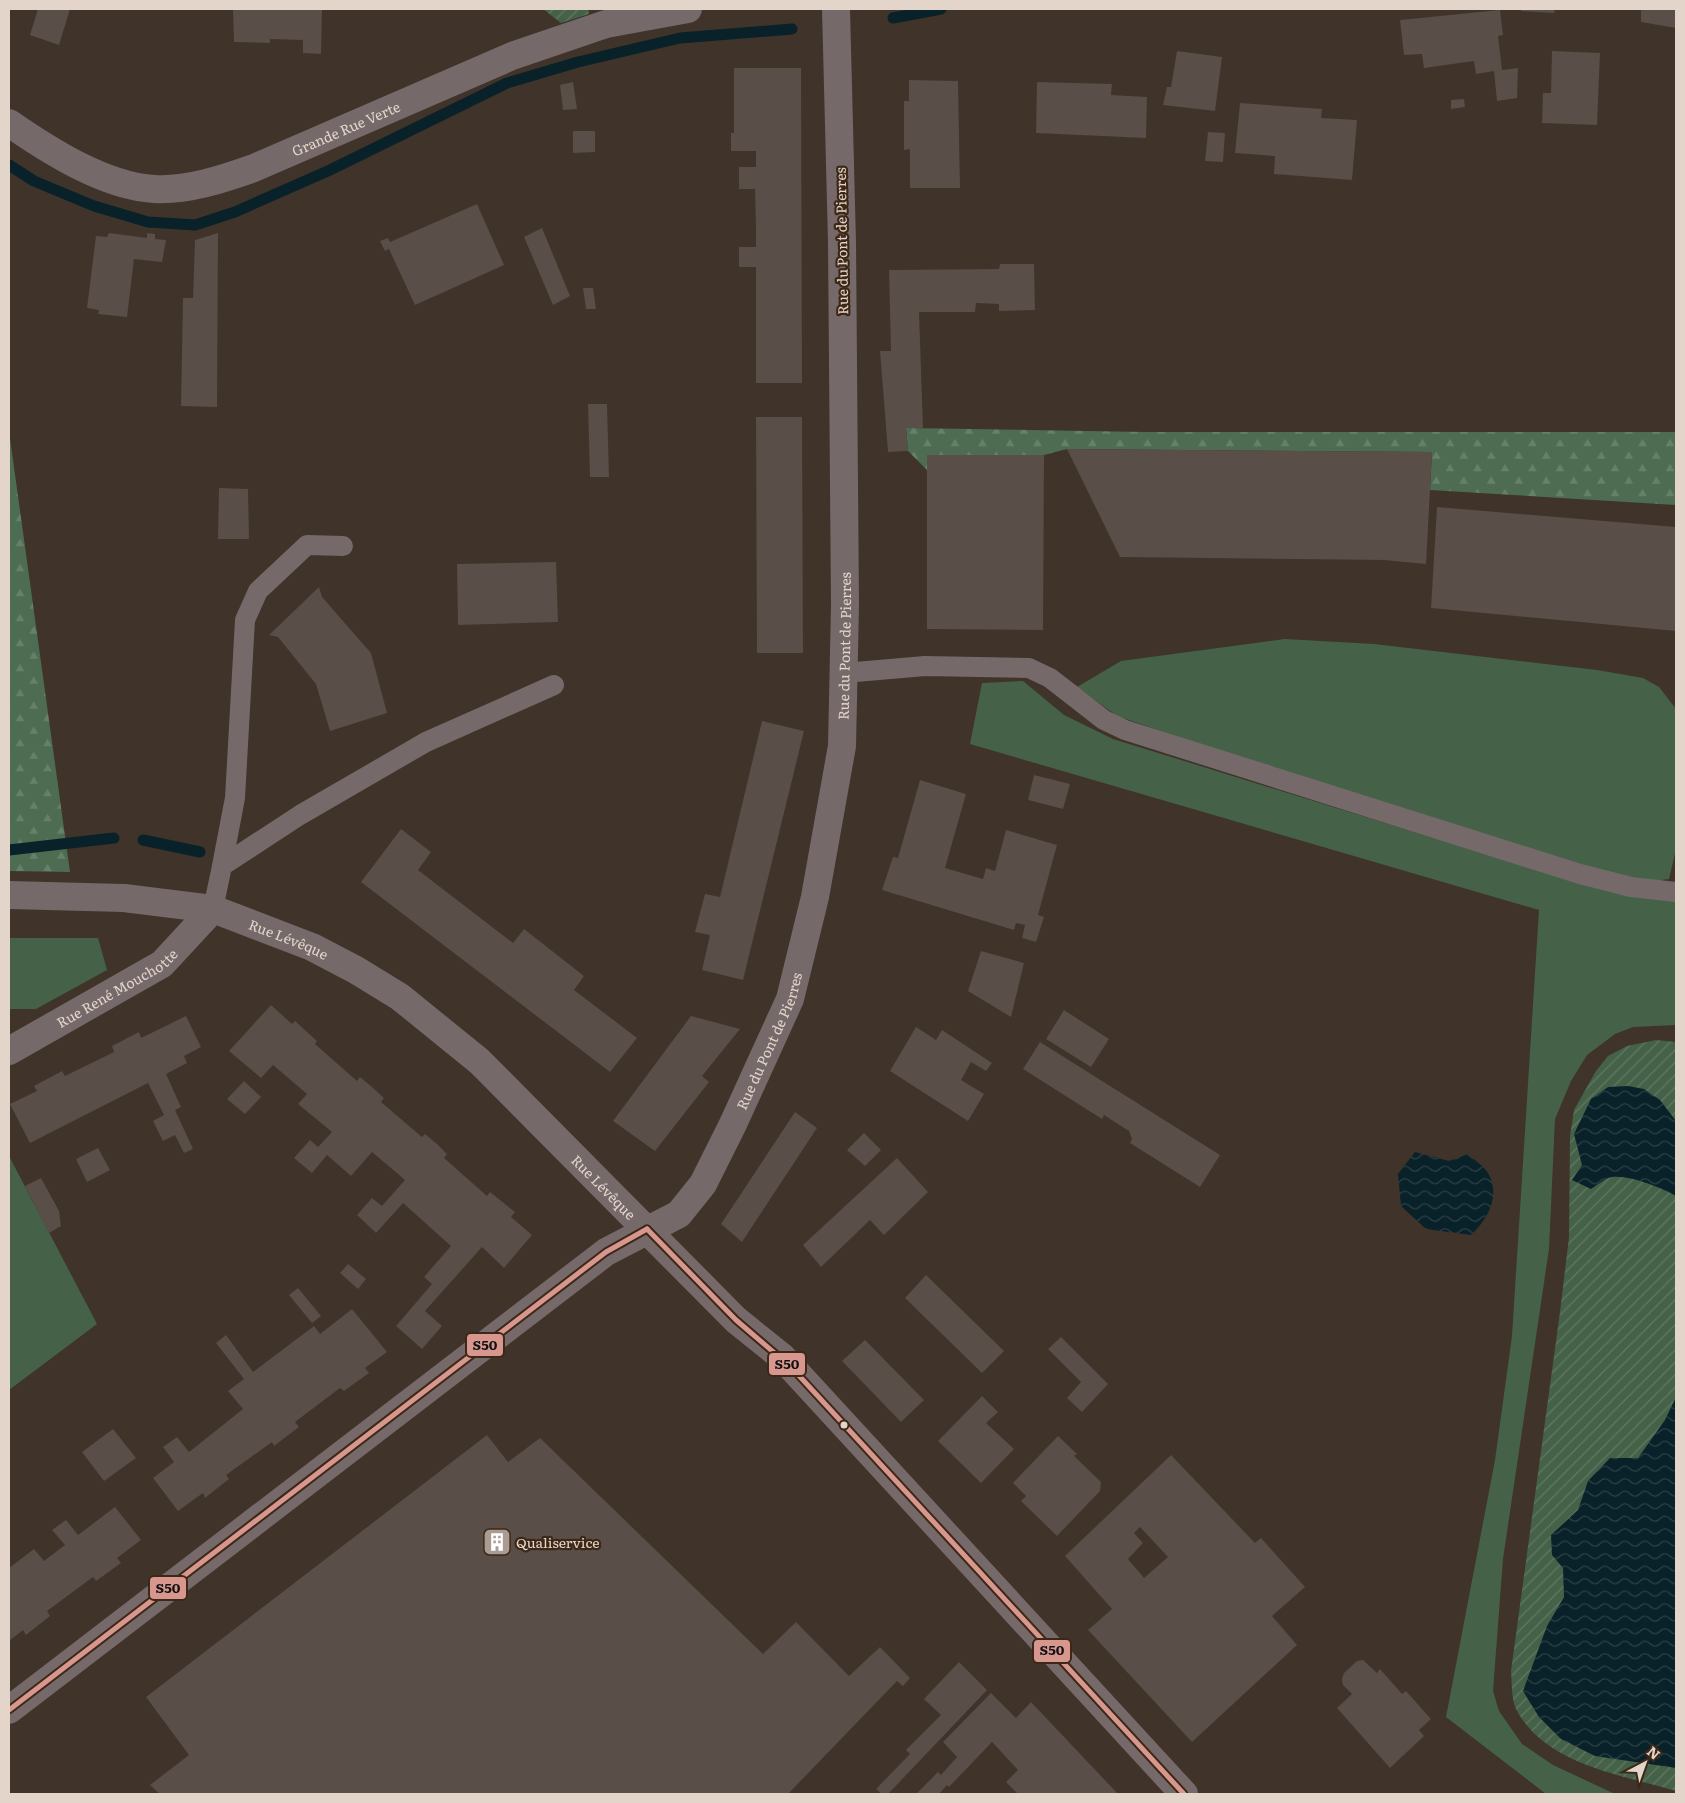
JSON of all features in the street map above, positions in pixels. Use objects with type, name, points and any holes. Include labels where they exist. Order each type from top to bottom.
[{"type":"street","name":"Grande Rue Verte","points":[[9,123],[59,156],[117,181],[152,189],[176,188],[224,178],[254,168],[512,56],[606,24],[688,9]]},
{"type":"street","name":"Rue du Pont de Pierres","points":[[9,1710],[606,1252],[679,1214],[703,1184],[733,1124],[790,999],[815,897],[842,746],[846,605],[842,252],[836,9]]},
{"type":"street","name":"Rue Lévêque","points":[[9,895],[124,898],[213,910],[312,947],[400,997],[479,1061],[588,1173],[647,1229],[736,1320],[792,1368],[1184,1794]]},
{"type":"street","name":"Rue René Mouchotte","points":[[9,1051],[162,964],[213,910]]},
{"type":"lane","points":[[213,910],[235,798],[244,620],[258,591],[308,545],[343,546]]},
{"type":"lane","points":[[844,673],[925,666],[1029,668],[1050,678],[1104,720],[1125,730],[1580,874],[1631,887],[1676,892]]},
{"type":"lane","points":[[222,866],[300,815],[426,742],[554,685]]},
{"type":"green space","points":[[543,9],[588,9],[589,14],[561,23]]},
{"type":"green space","points":[[906,428],[1145,432],[1676,432],[1676,505],[1430,490],[1432,452],[1067,449],[1044,455],[928,455],[928,471],[908,451]]},
{"type":"green space","points":[[9,431],[70,872],[9,871]]},
{"type":"green space","points":[[1285,639],[1374,644],[1597,670],[1643,678],[1659,687],[1676,709],[1676,849],[1669,879],[1653,881],[1610,874],[1252,762],[1117,716],[1077,687],[1121,661]]},
{"type":"green space","points":[[1023,681],[1064,715],[1113,739],[1579,883],[1676,901],[1676,1025],[1633,1027],[1615,1034],[1587,1055],[1571,1081],[1555,1119],[1549,1249],[1503,1559],[1493,1691],[1499,1711],[1522,1744],[1553,1765],[1615,1794],[1546,1794],[1446,1717],[1495,1460],[1512,1336],[1539,910],[970,744],[982,683]]},
{"type":"green space","points":[[9,938],[98,938],[107,970],[36,1009],[9,1009]]},
{"type":"green space","points":[[1656,1040],[1676,1042],[1676,1791],[1609,1773],[1587,1765],[1565,1755],[1546,1743],[1529,1728],[1514,1705],[1511,1671],[1569,1237],[1570,1136],[1574,1110],[1596,1071],[1608,1056],[1627,1046]]},
{"type":"green space","points":[[9,1156],[97,1324],[9,1390]]},
{"type":"water","points":[[1628,1086],[1644,1089],[1660,1100],[1676,1121],[1676,1196],[1653,1185],[1623,1177],[1608,1178],[1591,1189],[1572,1180],[1582,1165],[1574,1134],[1591,1099],[1608,1087]]},
{"type":"water","points":[[1415,1152],[1449,1161],[1468,1154],[1488,1173],[1493,1190],[1491,1207],[1483,1222],[1471,1235],[1426,1229],[1401,1206],[1398,1174]]},
{"type":"water","points":[[1676,1397],[1676,1768],[1595,1756],[1561,1739],[1539,1717],[1523,1691],[1547,1626],[1564,1597],[1563,1568],[1552,1555],[1551,1535],[1578,1510],[1588,1481],[1610,1458],[1638,1458],[1665,1420]]},
{"type":"building","points":[[38,9],[70,9],[59,45],[30,35]]},
{"type":"building","points":[[233,9],[322,9],[321,54],[303,53],[303,40],[270,39],[270,43],[234,42]]},
{"type":"building","points":[[1521,9],[1555,9],[1554,13],[1521,11]]},
{"type":"building","points":[[1641,9],[1676,9],[1676,28],[1641,22]]},
{"type":"building","points":[[1500,10],[1503,35],[1498,36],[1502,70],[1518,68],[1517,98],[1497,101],[1494,71],[1476,74],[1474,61],[1424,68],[1422,54],[1404,55],[1400,20]]},
{"type":"building","points":[[1177,51],[1222,57],[1215,111],[1163,105],[1167,87],[1171,87]]},
{"type":"building","points":[[1552,51],[1600,53],[1597,125],[1542,123],[1543,93],[1551,93]]},
{"type":"building","points":[[734,68],[801,68],[802,383],[756,383],[756,267],[739,267],[739,247],[756,247],[755,189],[739,189],[739,167],[756,167],[756,151],[731,151],[731,133],[734,133]]},
{"type":"building","points":[[909,80],[958,81],[960,188],[910,188],[910,149],[904,150],[904,101],[909,101]]},
{"type":"building","points":[[573,82],[577,109],[563,110],[560,85]]},
{"type":"building","points":[[1037,82],[1112,84],[1111,95],[1147,97],[1146,138],[1036,133]]},
{"type":"building","points":[[1464,99],[1465,107],[1451,109],[1451,100]]},
{"type":"building","points":[[1240,103],[1322,109],[1321,118],[1357,120],[1352,180],[1274,174],[1275,156],[1235,153]]},
{"type":"building","points":[[573,131],[595,131],[595,152],[573,153]]},
{"type":"building","points":[[1208,132],[1225,133],[1223,162],[1205,161]]},
{"type":"building","points":[[477,204],[504,265],[415,305],[389,249],[385,251],[380,241],[388,238],[390,242]]},
{"type":"building","points":[[542,228],[570,296],[553,305],[524,237]]},
{"type":"building","points":[[109,233],[147,238],[147,233],[155,234],[155,239],[166,240],[162,262],[134,259],[127,317],[98,314],[99,310],[87,308],[96,236],[107,237]]},
{"type":"building","points":[[218,233],[217,407],[181,406],[183,298],[193,298],[195,240]]},
{"type":"building","points":[[1000,264],[1034,264],[1035,310],[999,311],[999,304],[976,303],[975,312],[919,312],[923,428],[906,428],[908,451],[888,452],[880,351],[891,351],[889,270],[999,269]]},
{"type":"building","points":[[583,288],[593,288],[596,309],[586,309]]},
{"type":"building","points":[[588,404],[607,404],[609,477],[590,477]]},
{"type":"building","points":[[756,417],[802,417],[803,653],[757,653]]},
{"type":"building","points":[[1067,449],[1432,452],[1426,564],[1384,560],[1120,557]]},
{"type":"building","points":[[927,455],[1044,455],[1043,630],[927,629]]},
{"type":"building","points":[[219,488],[248,489],[249,539],[218,539]]},
{"type":"building","points":[[1437,507],[1676,527],[1676,631],[1431,608]]},
{"type":"building","points":[[556,562],[558,622],[458,625],[457,564]]},
{"type":"building","points":[[319,587],[322,597],[371,653],[387,713],[330,731],[316,684],[278,637],[269,635]]},
{"type":"building","points":[[762,721],[804,731],[743,980],[702,970],[710,935],[695,932],[705,894],[720,897]]},
{"type":"building","points":[[1034,775],[1070,784],[1063,809],[1028,800]]},
{"type":"building","points":[[920,780],[966,794],[945,868],[983,879],[986,868],[995,871],[1006,830],[1057,845],[1038,915],[1044,917],[1036,942],[1022,938],[1025,925],[1016,923],[1014,930],[882,890],[893,857],[898,858]]},
{"type":"building","points":[[401,829],[431,852],[418,870],[513,943],[524,929],[584,976],[574,990],[637,1038],[610,1072],[361,882]]},
{"type":"building","points":[[981,951],[1024,963],[1011,1017],[968,991]]},
{"type":"building","points":[[271,1005],[292,1024],[295,1021],[317,1041],[315,1044],[357,1081],[360,1077],[372,1087],[384,1098],[381,1102],[422,1137],[425,1134],[437,1144],[447,1154],[444,1158],[487,1196],[490,1192],[515,1212],[511,1217],[532,1235],[504,1268],[482,1247],[425,1311],[442,1326],[422,1349],[396,1326],[432,1284],[424,1277],[451,1246],[403,1203],[376,1233],[357,1215],[372,1198],[382,1206],[405,1180],[372,1152],[351,1176],[327,1155],[312,1173],[294,1158],[310,1140],[318,1147],[332,1132],[298,1104],[307,1094],[273,1065],[261,1078],[229,1051]]},
{"type":"building","points":[[1064,1010],[1109,1039],[1091,1067],[1046,1039]]},
{"type":"building","points":[[186,1016],[201,1047],[184,1056],[187,1063],[166,1074],[181,1107],[175,1110],[193,1149],[184,1153],[175,1135],[163,1141],[153,1121],[164,1115],[148,1083],[30,1143],[10,1104],[37,1091],[34,1086],[62,1071],[65,1076],[114,1052],[112,1046],[139,1032],[141,1038]]},
{"type":"building","points":[[691,1016],[740,1029],[702,1076],[709,1082],[655,1151],[613,1121]]},
{"type":"building","points":[[916,1027],[936,1040],[942,1030],[992,1063],[986,1071],[971,1062],[961,1080],[984,1094],[968,1121],[890,1071]]},
{"type":"building","points":[[1040,1042],[1220,1155],[1200,1187],[1130,1143],[1132,1139],[1129,1131],[1104,1115],[1102,1119],[1023,1069]]},
{"type":"building","points":[[244,1081],[261,1097],[245,1114],[227,1099]]},
{"type":"building","points":[[795,1112],[817,1128],[742,1242],[721,1224]]},
{"type":"building","points":[[864,1133],[881,1150],[865,1166],[847,1150]]},
{"type":"building","points":[[98,1148],[110,1170],[87,1182],[76,1159]]},
{"type":"building","points":[[897,1158],[928,1192],[884,1235],[870,1220],[821,1267],[803,1245]]},
{"type":"building","points":[[41,1178],[59,1211],[61,1226],[49,1233],[25,1186]]},
{"type":"building","points":[[348,1264],[366,1279],[358,1289],[340,1273]]},
{"type":"building","points":[[926,1275],[1004,1351],[982,1373],[905,1298]]},
{"type":"building","points":[[298,1288],[321,1316],[312,1323],[289,1295]]},
{"type":"building","points":[[352,1309],[387,1352],[365,1368],[369,1373],[344,1391],[340,1388],[295,1422],[299,1427],[274,1446],[272,1442],[226,1475],[229,1479],[205,1498],[203,1493],[178,1511],[153,1478],[174,1462],[163,1447],[177,1437],[189,1452],[243,1409],[228,1391],[244,1379],[216,1343],[226,1335],[253,1372],[314,1326],[320,1334]]},
{"type":"building","points":[[1061,1337],[1108,1384],[1082,1412],[1067,1398],[1081,1382],[1048,1349]]},
{"type":"building","points":[[865,1340],[924,1400],[901,1422],[842,1361]]},
{"type":"building","points":[[982,1396],[998,1412],[986,1423],[1014,1449],[981,1483],[938,1441]]},
{"type":"building","points":[[113,1429],[136,1458],[104,1481],[82,1452]]},
{"type":"building","name":"Qualiservice","points":[[487,1435],[508,1462],[540,1438],[763,1654],[796,1622],[849,1676],[880,1647],[910,1678],[903,1686],[897,1681],[788,1794],[160,1794],[150,1785],[189,1755],[146,1697]]},
{"type":"building","points":[[1058,1436],[1077,1454],[1074,1456],[1101,1482],[1100,1491],[1057,1536],[1021,1501],[1026,1496],[1013,1483]]},
{"type":"building","points":[[1171,1455],[1255,1543],[1261,1538],[1305,1587],[1272,1616],[1297,1645],[1192,1742],[1088,1630],[1112,1609],[1065,1556]],"holes":[[[1140,1527],[1168,1557],[1144,1578],[1128,1559],[1143,1543],[1134,1533]]]},
{"type":"building","points":[[115,1507],[141,1540],[117,1558],[121,1563],[96,1581],[93,1577],[47,1611],[50,1616],[26,1635],[23,1630],[9,1641],[9,1568],[34,1549],[44,1561],[65,1545],[52,1530],[66,1520],[78,1535]]},
{"type":"building","points":[[1363,1660],[1377,1673],[1380,1669],[1402,1694],[1406,1691],[1431,1719],[1419,1730],[1424,1736],[1390,1768],[1337,1708],[1352,1694],[1343,1685],[1344,1673],[1357,1661]]},
{"type":"building","points":[[959,1662],[987,1690],[888,1794],[882,1794],[876,1789],[910,1754],[906,1750],[941,1715],[924,1699]]},
{"type":"building","points":[[991,1693],[1016,1718],[1031,1702],[1118,1794],[1018,1794],[1006,1782],[1018,1770],[992,1742],[949,1787],[947,1785],[939,1794],[916,1794],[938,1772],[941,1775],[957,1757],[943,1742]]},
{"type":"waterway","points":[[893,18],[941,9]]},
{"type":"waterway","points":[[9,165],[34,181],[94,206],[148,222],[195,225],[235,212],[330,170],[507,83],[578,62],[680,38],[792,29]]},
{"type":"waterway","points":[[9,850],[114,838]]},
{"type":"waterway","points":[[143,840],[200,852]]},
{"type":"transit line","name":"S50","points":[[647,1229],[736,1320],[792,1368],[1184,1794]]},
{"type":"transit line","name":"S50","points":[[9,1710],[606,1252],[647,1229]]},
{"type":"place","name":"Qualiservice","points":[[497,1542]]}]
